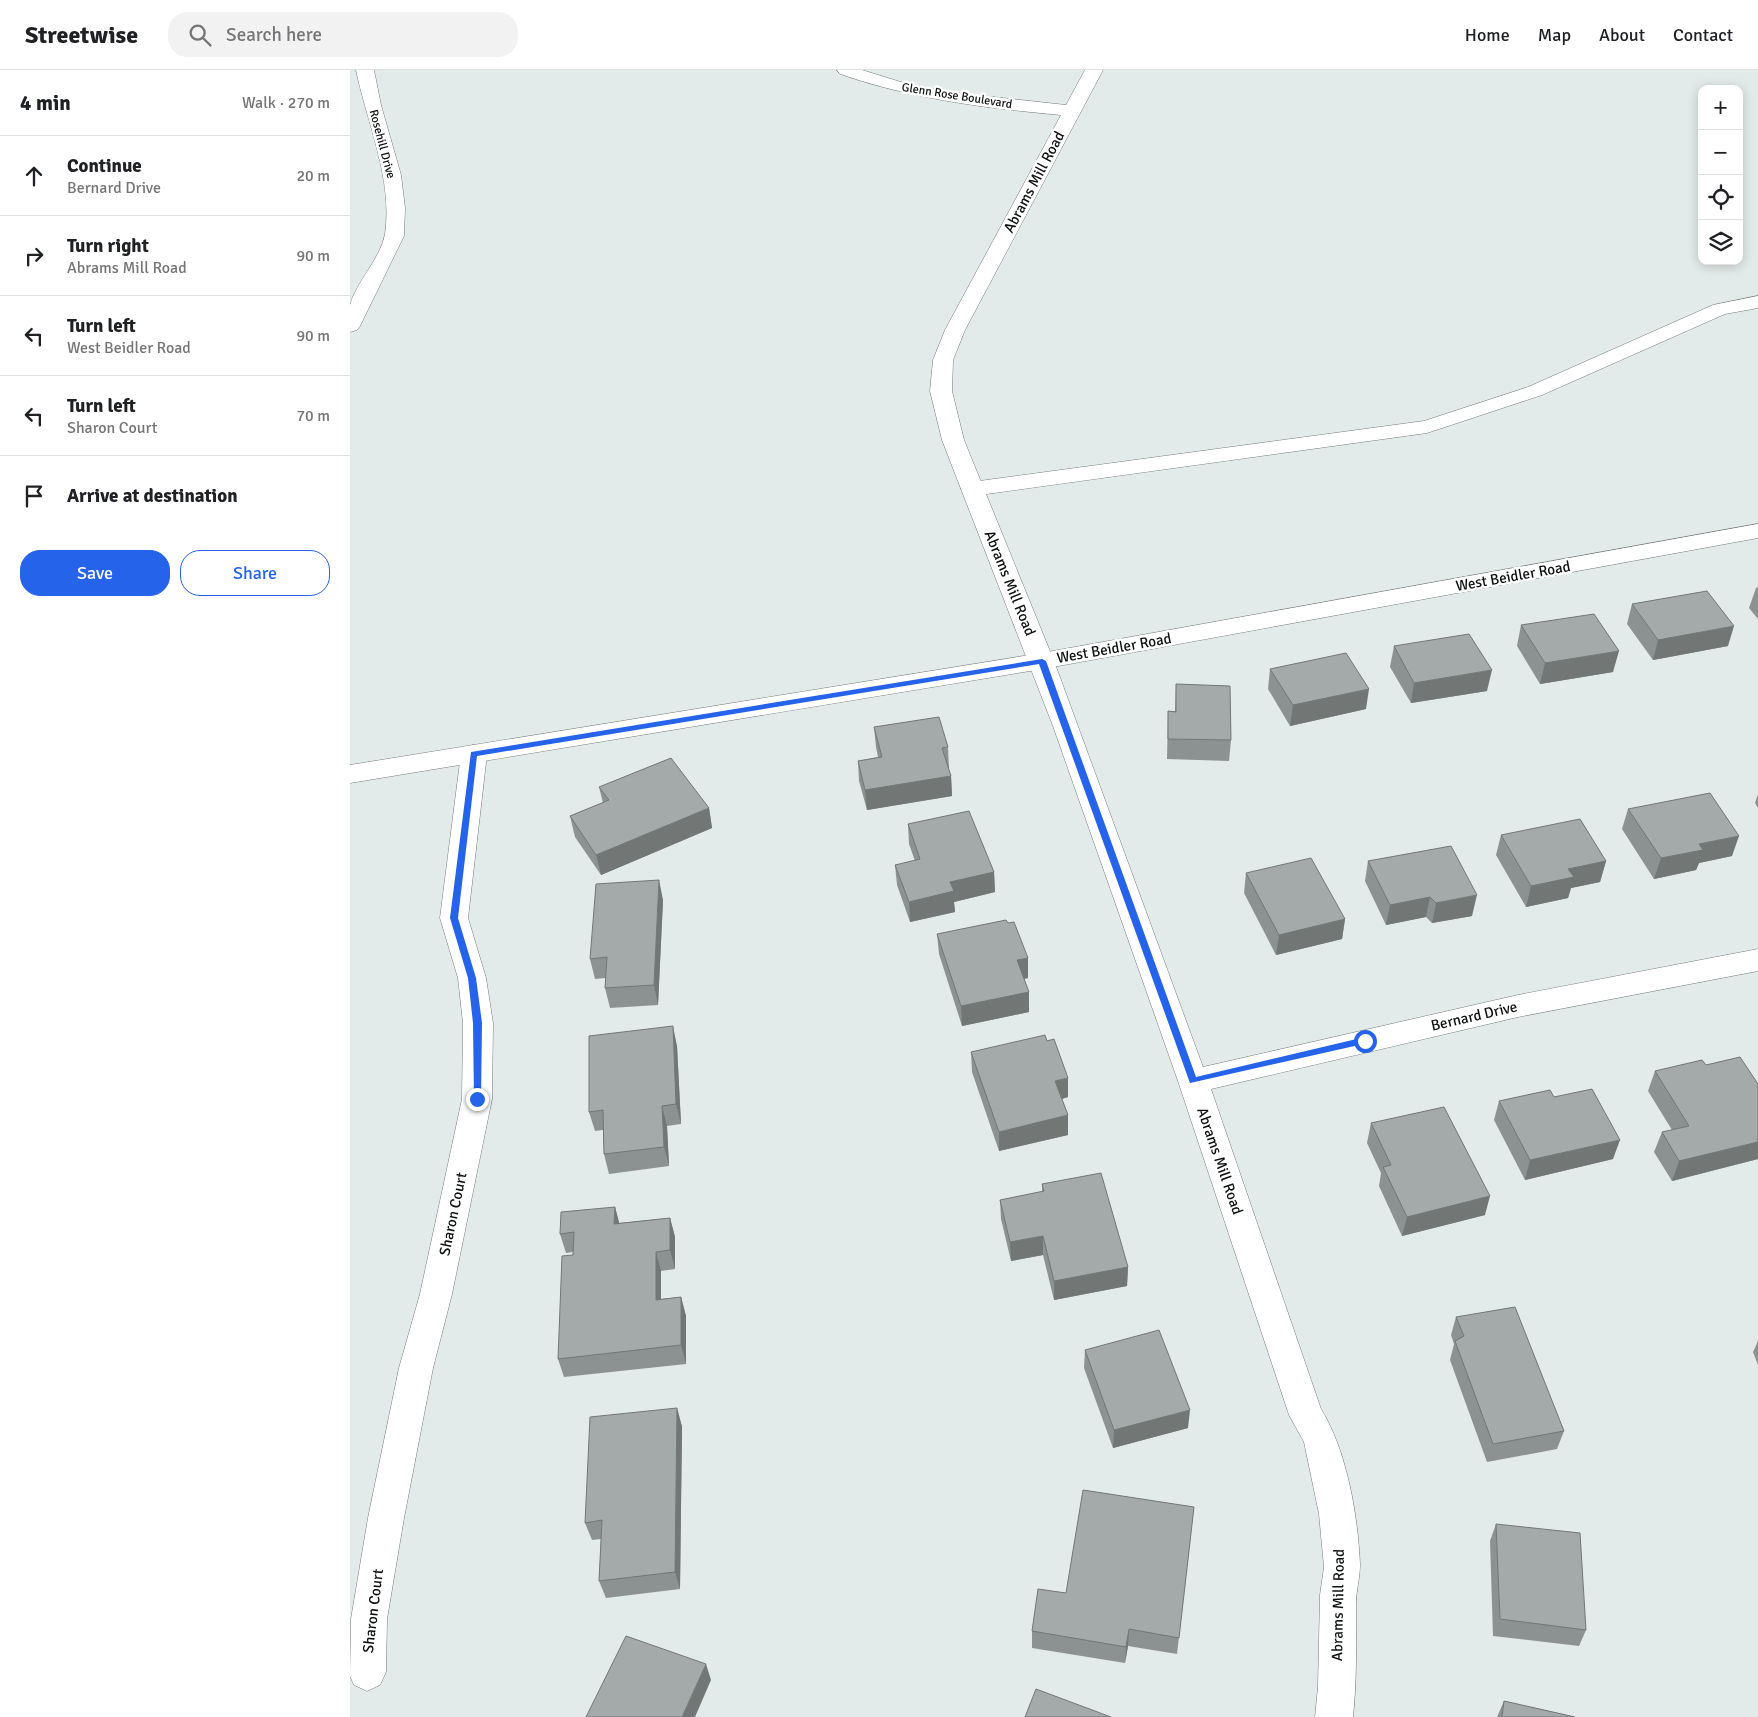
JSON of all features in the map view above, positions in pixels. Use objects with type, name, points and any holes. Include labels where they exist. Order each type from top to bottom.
[{"type":"street","name":"Glenn Rose Boulevard","points":[[846,70],[878,82],[918,93],[1072,111]]},
{"type":"street","name":"Abrams Mill Road","points":[[1094,70],[968,304],[944,360],[941,391],[953,440],[1042,661],[1193,1081],[1306,1415],[1320,1438],[1337,1514],[1342,1567],[1338,1595],[1337,1687],[1334,1717]]},
{"type":"street","name":"Rosehill Drive","points":[[350,326],[394,236],[396,208],[392,174],[366,72]]},
{"type":"street","points":[[972,489],[1427,427],[1535,391],[1720,309],[1758,302]]},
{"type":"street","name":"West Beidler Road","points":[[350,774],[1042,661],[1758,531]]},
{"type":"street","name":"Sharon Court","points":[[367,1672],[369,1619],[386,1518],[416,1368],[436,1294],[477,1099],[479,1037],[472,978],[454,918],[474,754]]},
{"type":"street","name":"Bernard Drive","points":[[1193,1081],[1518,1006],[1758,960]]},
{"type":"building","points":[[1707,591],[1734,626],[1658,640],[1632,604]]},
{"type":"building","points":[[1594,614],[1619,651],[1545,663],[1521,625]]},
{"type":"building","points":[[1469,634],[1492,670],[1414,683],[1394,646]]},
{"type":"building","points":[[1346,653],[1369,689],[1293,705],[1270,669]]},
{"type":"building","points":[[1176,684],[1230,686],[1231,740],[1168,739],[1168,711],[1176,712]]},
{"type":"building","points":[[939,717],[948,747],[942,748],[951,776],[865,790],[858,761],[882,757],[874,727]]},
{"type":"building","points":[[671,758],[709,808],[596,855],[570,816],[609,800],[599,787]]},
{"type":"building","points":[[1710,793],[1739,836],[1699,844],[1703,850],[1661,858],[1628,809]]},
{"type":"building","points":[[969,811],[994,872],[950,882],[954,891],[909,902],[895,865],[920,859],[908,824]]},
{"type":"building","points":[[1580,819],[1606,861],[1568,869],[1574,877],[1531,886],[1501,835]]},
{"type":"building","points":[[1451,846],[1477,895],[1436,903],[1430,897],[1390,905],[1368,861]]},
{"type":"building","points":[[1311,858],[1345,919],[1279,935],[1246,873]]},
{"type":"building","points":[[659,880],[654,985],[605,988],[607,957],[590,959],[596,884]]},
{"type":"building","points":[[1006,920],[1008,923],[1014,922],[1028,958],[1017,960],[1029,992],[961,1006],[937,934]]},
{"type":"building","points":[[673,1026],[676,1104],[662,1106],[664,1147],[604,1154],[603,1110],[589,1112],[589,1036]]},
{"type":"building","points":[[1045,1035],[1047,1041],[1054,1039],[1068,1078],[1055,1081],[1068,1115],[999,1132],[971,1052]]},
{"type":"building","points":[[1740,1057],[1758,1084],[1758,1142],[1679,1161],[1662,1132],[1689,1126],[1655,1071],[1702,1060],[1706,1065]]},
{"type":"building","points":[[1592,1089],[1620,1140],[1530,1160],[1499,1101],[1550,1090],[1554,1097]]},
{"type":"building","points":[[1444,1107],[1490,1196],[1407,1217],[1383,1167],[1391,1165],[1371,1123]]},
{"type":"building","points":[[1101,1173],[1128,1267],[1054,1281],[1043,1236],[1010,1242],[1000,1200],[1044,1191],[1042,1184]]},
{"type":"building","points":[[615,1207],[614,1224],[670,1218],[670,1250],[656,1252],[656,1300],[681,1297],[681,1345],[558,1359],[562,1256],[573,1255],[574,1232],[560,1234],[561,1212]]},
{"type":"building","points":[[1515,1307],[1564,1431],[1493,1444],[1455,1341],[1464,1336],[1456,1317]]},
{"type":"building","points":[[1159,1330],[1190,1410],[1114,1430],[1085,1350]]},
{"type":"building","points":[[677,1408],[675,1572],[599,1581],[602,1520],[585,1523],[590,1417]]},
{"type":"building","points":[[1083,1490],[1194,1507],[1179,1638],[1129,1629],[1126,1647],[1032,1631],[1038,1589],[1066,1593]]},
{"type":"building","points":[[1496,1524],[1580,1533],[1586,1630],[1500,1619]]},
{"type":"building","points":[[626,1636],[706,1664],[682,1717],[586,1717]]},
{"type":"building","points":[[1036,1689],[1111,1717],[1025,1717]]},
{"type":"building","points":[[1504,1701],[1575,1717],[1502,1717]]},
{"type":"route","points":[[477,1099],[478,1023],[472,978],[454,918],[474,754],[1042,661],[1193,1081],[1365,1041]]}]
